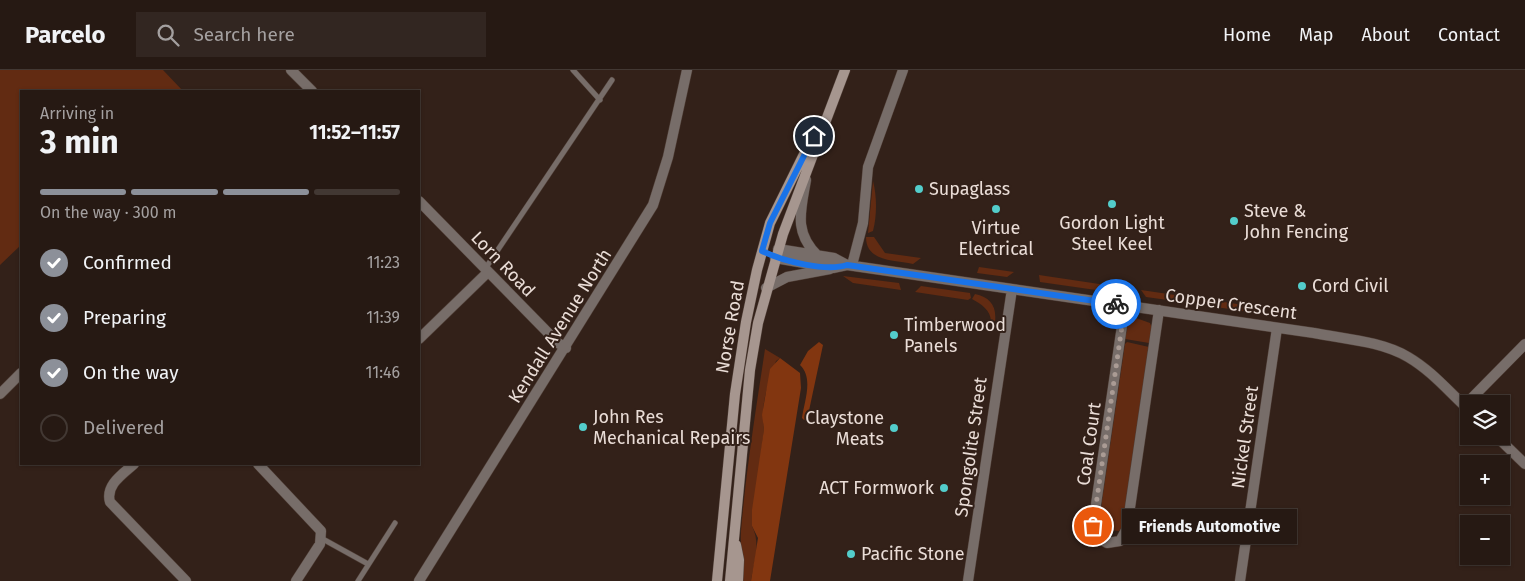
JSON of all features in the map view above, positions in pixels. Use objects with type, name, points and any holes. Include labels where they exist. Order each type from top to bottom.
[{"type":"main road","name":"Norse Road","points":[[730,581],[750,370],[766,288],[777,253],[845,70]]},
{"type":"main road","name":"Norse Road","points":[[717,581],[725,481],[740,359],[762,251],[770,223],[834,96]]},
{"type":"main road","points":[[762,251],[777,253]]},
{"type":"main road","points":[[734,537],[739,560],[738,581]]},
{"type":"street","points":[[291,70],[310,90]]},
{"type":"street","name":"Kendall Avenue North","points":[[419,581],[566,348],[653,205],[666,166],[688,70]]},
{"type":"street","points":[[850,265],[863,223],[868,167],[903,70]]},
{"type":"street","points":[[809,165],[800,221],[804,240],[818,256]]},
{"type":"street","name":"Lorn Road","points":[[420,202],[566,348]]},
{"type":"street","name":"Copper Crescent","points":[[777,253],[833,268],[850,265]]},
{"type":"street","name":"Copper Crescent","points":[[777,253],[834,258],[850,265],[1159,310],[1373,344],[1406,356],[1434,376],[1460,401]]},
{"type":"street","points":[[766,288],[787,277],[833,268]]},
{"type":"street","points":[[420,338],[487,271]]},
{"type":"street","name":"Spongolite Street","points":[[968,581],[1012,289]]},
{"type":"street","name":"Coal Court","points":[[1125,305],[1094,522],[1096,537],[1107,543],[1120,540],[1127,528],[1159,310]]},
{"type":"street","name":"Nickel Street","points":[[1240,581],[1277,328]]},
{"type":"street","points":[[1479,395],[1525,344]]},
{"type":"street","points":[[0,394],[20,375]]},
{"type":"street","points":[[1505,445],[1525,464]]},
{"type":"street","points":[[133,465],[109,491],[110,502],[186,581]]},
{"type":"street","points":[[259,465],[321,531],[322,538],[318,547],[296,581]]},
{"type":"lane","points":[[573,70],[600,100]]},
{"type":"lane","points":[[487,271],[612,80]]},
{"type":"lane","points":[[358,581],[395,523]]},
{"type":"lane","points":[[322,538],[368,564]]},
{"type":"shaded area","points":[[0,70],[163,70],[182,90],[20,90],[20,246],[0,265]]},
{"type":"shaded area","points":[[873,181],[876,212],[873,231],[868,233]]},
{"type":"shaded area","points":[[866,237],[874,237],[885,253],[921,258],[913,264],[883,258],[871,251],[867,245]]},
{"type":"shaded area","points":[[979,267],[1014,272],[1007,277],[977,273]]},
{"type":"shaded area","points":[[1039,275],[1106,285],[1103,291],[1040,282]]},
{"type":"shaded area","points":[[843,276],[899,283],[901,290],[853,283]]},
{"type":"shaded area","points":[[921,286],[970,293],[971,298],[968,300],[915,292]]},
{"type":"shaded area","points":[[1141,290],[1175,295],[1175,301],[1146,297]]},
{"type":"shaded area","points":[[975,294],[985,297],[994,307],[995,322],[991,322],[989,314],[982,305],[972,299]]},
{"type":"shaded area","points":[[1211,300],[1250,306],[1243,311],[1216,307]]},
{"type":"shaded area","points":[[1136,318],[1150,323],[1152,328],[1149,343],[1125,339],[1128,323]]},
{"type":"shaded area","points":[[819,342],[823,345],[807,420],[804,420],[802,418],[807,383],[804,370],[800,365],[808,351]]},
{"type":"shaded area","points":[[1127,342],[1149,347],[1123,526],[1119,531],[1102,529],[1099,521],[1125,344]]},
{"type":"shaded area","points":[[765,349],[780,358],[776,361],[763,411],[764,429],[752,526],[756,539],[755,560],[751,581],[742,581],[741,537],[743,508]]},
{"type":"shaded area","points":[[780,358],[800,373],[801,388],[770,581],[751,581],[758,538],[752,526],[752,510],[764,429],[762,415],[770,369]]},
{"type":"way so far","points":[[1093,526],[1125,305],[1116,304]]},
{"type":"place","name":"Supaglass","points":[[919,189]]},
{"type":"place","name":"Gordon Light Steel Keel","points":[[1112,204]]},
{"type":"place","name":"Virtue Electrical","points":[[996,209]]},
{"type":"place","name":"Steve & John Fencing","points":[[1234,221]]},
{"type":"place","name":"Cord Civil","points":[[1302,286]]},
{"type":"place","name":"Timberwood Panels","points":[[894,335]]},
{"type":"place","name":"John Res Mechanical Repairs","points":[[583,427]]},
{"type":"place","name":"Claystone Meats","points":[[894,428]]},
{"type":"place","name":"ACT Formwork","points":[[944,488]]},
{"type":"place","name":"Friends Automotive","points":[[1093,526]]},
{"type":"place","name":"Pacific Stone","points":[[851,554]]},
{"type":"route","points":[[814,136],[786,188],[770,223],[762,251],[775,258],[833,268],[847,265],[1116,304]]}]
